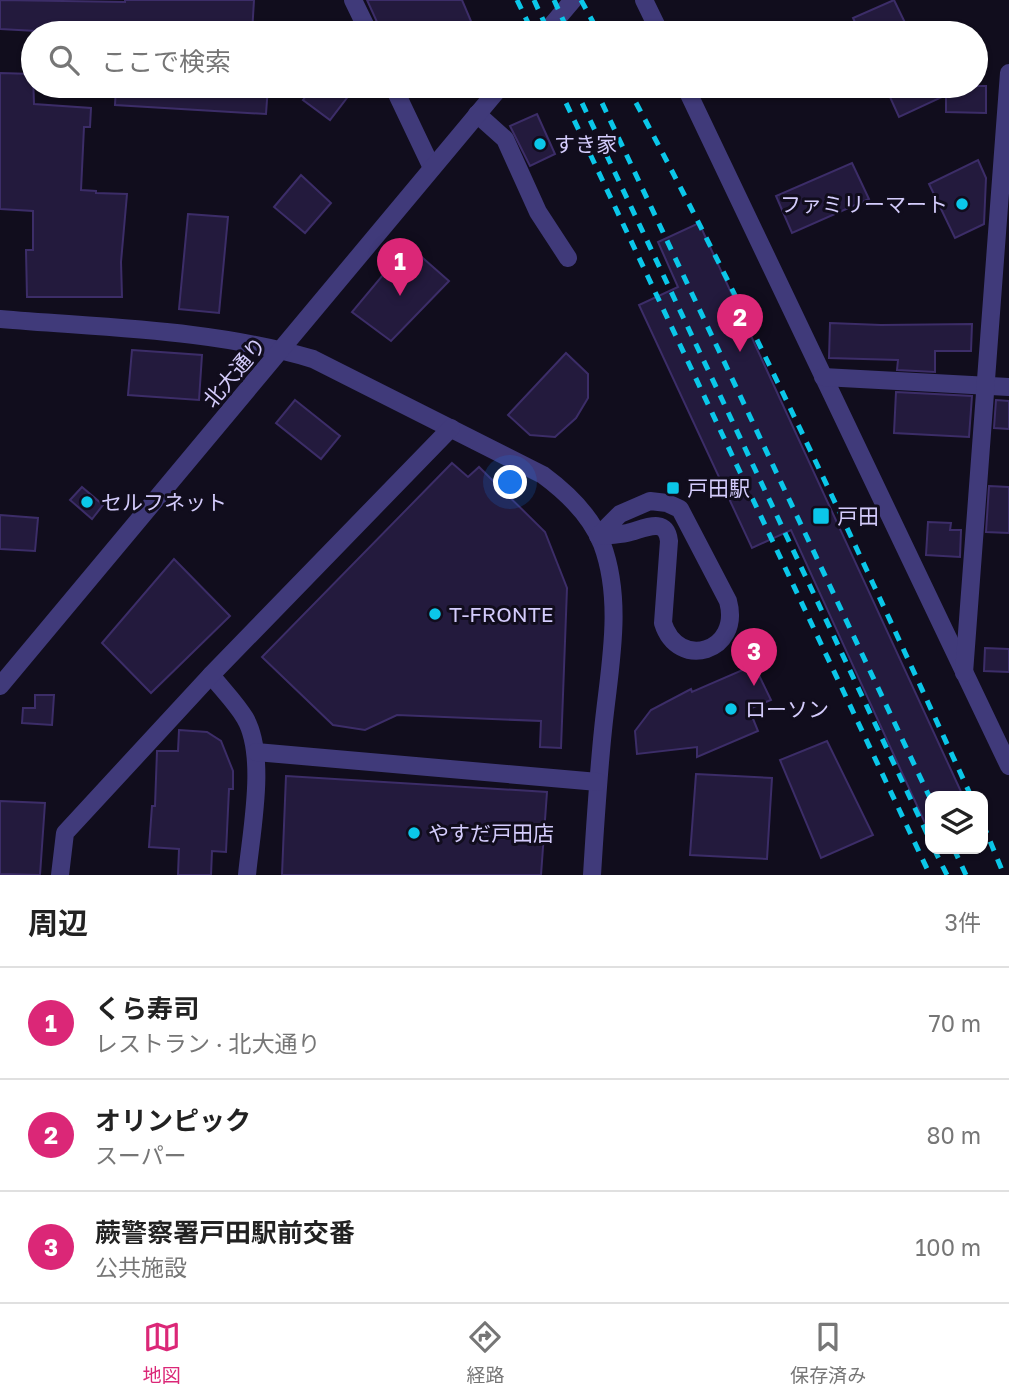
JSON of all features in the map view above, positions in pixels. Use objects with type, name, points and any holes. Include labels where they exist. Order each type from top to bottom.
[{"type":"street","points":[[353,0],[363,21]]},
{"type":"street","points":[[555,21],[573,0]]},
{"type":"street","points":[[644,0],[654,21]]},
{"type":"street","points":[[964,673],[988,385],[1009,73]]},
{"type":"street","points":[[399,98],[432,168]]},
{"type":"street","name":"北大通り","points":[[0,686],[490,98]]},
{"type":"street","points":[[691,98],[1009,766]]},
{"type":"street","points":[[477,114],[505,139],[538,212],[568,258]]},
{"type":"street","points":[[0,319],[216,337],[313,359],[543,475],[558,486],[582,512],[598,537],[610,570],[613,592],[592,875]]},
{"type":"street","points":[[823,377],[1009,387]]},
{"type":"street","points":[[60,875],[65,833],[211,675],[451,428]]},
{"type":"street","points":[[650,501],[667,503],[680,509],[728,601],[731,612],[726,635],[718,644],[695,651],[683,649],[666,633],[663,624],[668,535],[662,528],[652,525],[629,533],[598,537],[620,514],[650,501]]},
{"type":"street","points":[[211,675],[246,719],[256,752],[247,875]]},
{"type":"street","points":[[256,752],[598,782]]},
{"type":"building","points":[[0,0],[254,0],[253,21],[21,21],[21,30],[0,29]]},
{"type":"building","points":[[367,0],[462,0],[471,21],[377,21]]},
{"type":"building","points":[[894,0],[904,21],[854,21],[853,18]]},
{"type":"building","points":[[0,73],[21,74],[21,98],[34,98],[34,104],[91,108],[90,127],[84,127],[81,190],[127,194],[121,262],[122,297],[27,297],[26,250],[33,250],[33,211],[0,209]]},
{"type":"building","points":[[115,98],[267,98],[266,114],[115,105]]},
{"type":"building","points":[[305,98],[347,98],[330,120],[303,100]]},
{"type":"building","points":[[890,98],[940,98],[899,117]]},
{"type":"building","points":[[946,98],[986,98],[986,113],[946,112]]},
{"type":"building","points":[[537,114],[555,154],[530,166],[510,126]]},
{"type":"building","name":"ファミリーマート","points":[[978,160],[986,178],[984,224],[955,238],[929,184]]},
{"type":"building","points":[[852,163],[869,199],[792,233],[776,196]]},
{"type":"building","points":[[301,175],[331,203],[305,233],[274,207]]},
{"type":"building","points":[[188,214],[228,217],[219,313],[179,309]]},
{"type":"building","points":[[699,223],[961,791],[925,791],[925,823],[791,530],[752,548],[639,305],[678,287],[658,242]]},
{"type":"building","points":[[408,245],[449,281],[391,341],[352,312]]},
{"type":"building","points":[[830,323],[972,324],[971,351],[935,351],[935,372],[897,370],[898,360],[829,358]]},
{"type":"building","points":[[132,350],[202,355],[199,400],[128,395]]},
{"type":"building","points":[[566,353],[588,374],[588,398],[576,418],[555,437],[530,435],[508,415]]},
{"type":"building","points":[[896,392],[972,396],[969,437],[894,433]]},
{"type":"building","points":[[295,400],[340,436],[321,459],[276,423]]},
{"type":"building","points":[[996,400],[1009,401],[1009,429],[994,428]]},
{"type":"building","name":"T-FRONTE","points":[[452,463],[468,477],[479,467],[545,532],[567,588],[561,748],[540,747],[541,721],[397,715],[365,730],[333,725],[262,657]]},
{"type":"building","points":[[989,486],[1009,487],[1009,533],[986,532]]},
{"type":"building","name":"セルフネット","points":[[82,487],[103,505],[92,519],[70,500]]},
{"type":"building","points":[[0,515],[38,518],[35,551],[0,549]]},
{"type":"building","points":[[928,522],[951,523],[950,530],[961,530],[960,557],[926,555]]},
{"type":"building","points":[[174,559],[230,616],[151,693],[102,643]]},
{"type":"building","points":[[985,648],[1009,649],[1009,672],[984,671]]},
{"type":"building","points":[[754,665],[771,700],[749,709],[758,731],[697,757],[697,747],[637,754],[635,731],[651,710],[691,689],[692,692]]},
{"type":"building","points":[[35,695],[54,695],[52,725],[22,723],[23,708],[35,708]]},
{"type":"building","points":[[179,730],[207,732],[221,741],[233,771],[233,789],[229,789],[226,852],[212,851],[211,875],[178,875],[179,849],[149,847],[152,806],[155,806],[157,751],[178,751]]},
{"type":"building","points":[[827,741],[873,835],[821,858],[780,760]]},
{"type":"building","points":[[696,774],[772,778],[767,859],[690,855]]},
{"type":"building","name":"やすだ戸田店","points":[[286,776],[547,792],[541,875],[282,875]]},
{"type":"building","points":[[0,801],[45,803],[40,875],[0,874]]},
{"type":"railway","points":[[517,0],[527,21]]},
{"type":"railway","points":[[534,0],[544,21]]},
{"type":"railway","points":[[554,0],[564,21]]},
{"type":"railway","points":[[581,0],[592,21]]},
{"type":"railway","points":[[564,98],[930,875]]},
{"type":"railway","points":[[580,98],[925,829]]},
{"type":"railway","points":[[600,98],[927,791]]},
{"type":"railway","points":[[633,98],[762,350],[969,791]]},
{"type":"railway","points":[[988,836],[1004,875]]},
{"type":"railway","points":[[936,854],[947,875]]},
{"type":"railway","points":[[956,854],[966,875]]},
{"type":"place","name":"すき家","points":[[540,144]]},
{"type":"place","name":"ファミリーマート","points":[[962,204]]},
{"type":"place","name":"くら寿司","points":[[400,296]]},
{"type":"place","name":"オリンピック","points":[[740,352]]},
{"type":"place","name":"戸田駅","points":[[673,488]]},
{"type":"place","name":"セルフネット","points":[[87,502]]},
{"type":"place","name":"戸田","points":[[821,516]]},
{"type":"place","name":"T-FRONTE","points":[[435,614]]},
{"type":"place","name":"蕨警察署戸田駅前交番","points":[[754,686]]},
{"type":"place","name":"ローソン","points":[[731,709]]},
{"type":"place","name":"やすだ戸田店","points":[[414,833]]}]
